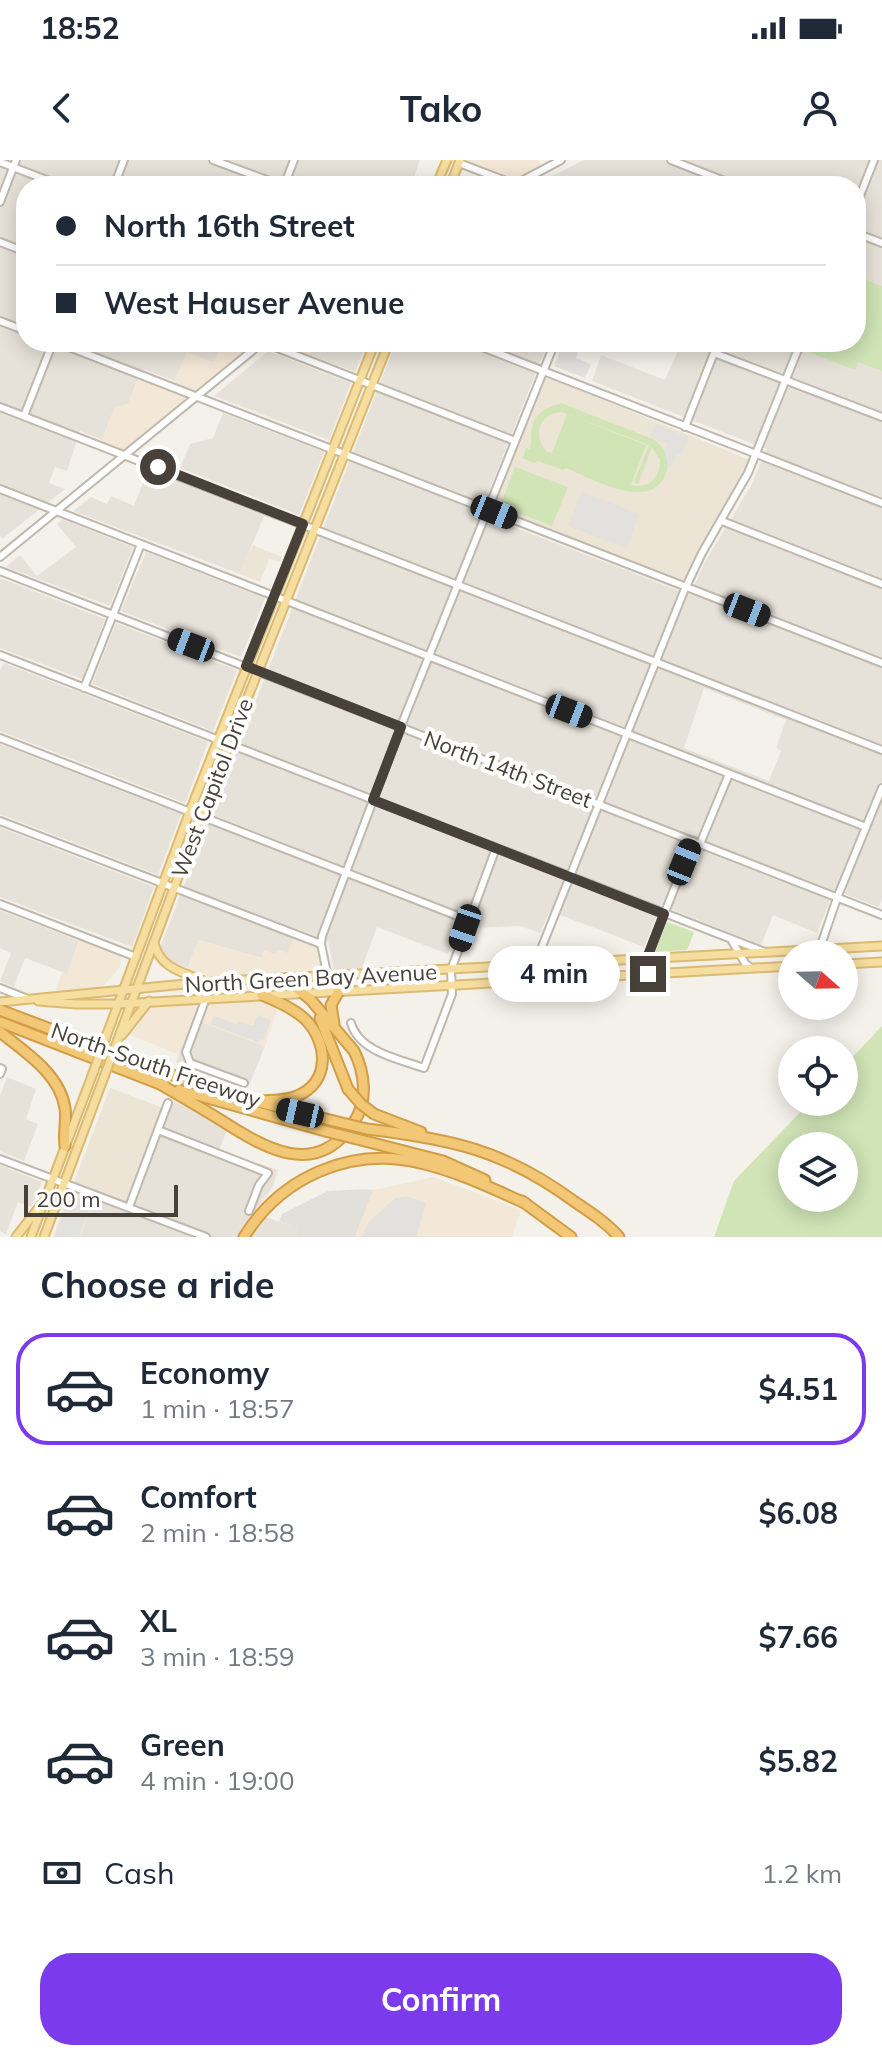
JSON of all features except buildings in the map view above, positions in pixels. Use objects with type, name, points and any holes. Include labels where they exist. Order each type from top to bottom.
[{"type":"highway","points":[[160,1084],[265,1148],[285,1154],[308,1154],[341,1138],[360,1110],[362,1070],[354,1051],[337,1030],[286,979]]},
{"type":"highway","points":[[335,992],[331,1014],[337,1030]]},
{"type":"highway","points":[[253,1102],[298,1096],[315,1083],[324,1061],[320,1043],[310,1024],[288,1007],[262,995]]},
{"type":"highway","points":[[304,995],[323,1022],[348,1089],[374,1114],[448,1140]]},
{"type":"highway","name":"North-South Freeway","points":[[1,1006],[25,1019],[128,1060],[253,1102],[367,1129],[471,1146],[518,1166],[557,1188],[619,1237]]},
{"type":"highway","name":"North-South Freeway","points":[[0,1022],[214,1102],[443,1161],[470,1172],[525,1203],[571,1237]]},
{"type":"highway","points":[[0,1032],[48,1072],[59,1090],[66,1115],[63,1132],[65,1146]]},
{"type":"highway","points":[[244,1237],[270,1204],[290,1187],[323,1170],[377,1157],[420,1162],[525,1203]]},
{"type":"main road","name":"West Capitol Drive","points":[[31,1237],[190,811],[371,352]]},
{"type":"main road","name":"West Capitol Drive","points":[[44,1236],[173,888],[385,352]]},
{"type":"main road","points":[[154,941],[157,954],[164,964],[206,982]]},
{"type":"main road","name":"North Green Bay Avenue","points":[[858,948],[882,946]]},
{"type":"main road","name":"North Green Bay Avenue","points":[[31,1000],[206,982],[778,953]]},
{"type":"main road","points":[[858,963],[882,962]]},
{"type":"main road","name":"North Green Bay Avenue","points":[[31,1000],[118,1004],[778,967]]},
{"type":"main road","points":[[1,1006],[31,1000]]},
{"type":"main road","points":[[118,1039],[149,1001]]},
{"type":"main road","points":[[16,1237],[45,1200]]},
{"type":"street","points":[[213,160],[257,176]]},
{"type":"street","points":[[532,176],[561,160]]},
{"type":"street","points":[[671,160],[712,176]]},
{"type":"street","points":[[866,179],[873,160],[882,164]]},
{"type":"street","points":[[454,161],[492,176]]},
{"type":"street","points":[[0,162],[15,164],[41,176]]},
{"type":"street","points":[[0,202],[15,164]]},
{"type":"street","points":[[24,416],[50,352]]},
{"type":"street","points":[[80,352],[882,663]]},
{"type":"street","points":[[0,557],[250,352]]},
{"type":"street","points":[[288,352],[515,441]]},
{"type":"street","points":[[495,352],[882,503]]},
{"type":"street","points":[[335,992],[321,944],[401,727],[551,352]]},
{"type":"street","points":[[536,980],[535,964],[686,587],[757,455],[797,352]]},
{"type":"street","points":[[685,427],[714,353],[882,417]]},
{"type":"street","points":[[0,407],[882,750]]},
{"type":"street","points":[[0,489],[866,827]]},
{"type":"street","points":[[722,521],[882,584]]},
{"type":"street","points":[[84,688],[141,544]]},
{"type":"street","name":"North 14th Street","points":[[0,571],[882,915]]},
{"type":"street","points":[[0,655],[768,953]]},
{"type":"street","points":[[0,738],[468,920]]},
{"type":"street","points":[[648,974],[647,958],[664,914],[729,774]]},
{"type":"street","points":[[822,940],[882,788]]},
{"type":"street","points":[[0,821],[321,944]]},
{"type":"street","points":[[351,1023],[353,1032],[366,1046],[424,1068],[453,985],[451,970],[496,848]]},
{"type":"street","points":[[0,904],[136,957]]},
{"type":"street","points":[[726,937],[734,943],[751,968]]},
{"type":"street","points":[[206,982],[206,998],[186,1052],[187,1058],[190,1063],[244,1083]]},
{"type":"street","points":[[0,988],[31,1000]]},
{"type":"street","points":[[129,1207],[168,1103]]},
{"type":"street","points":[[158,1130],[268,1173],[259,1185],[249,1211]]},
{"type":"street","points":[[0,1159],[206,1237]]},
{"type":"shaded area","points":[[0,160],[420,160],[414,176],[16,176],[16,352],[218,352],[214,363],[187,353],[175,381],[142,369],[128,404],[114,409],[102,440],[80,431],[67,471],[55,467],[49,483],[65,489],[2,539]]},
{"type":"shaded area","points":[[460,160],[538,160],[543,169],[530,176],[494,176],[459,163]]},
{"type":"shaded area","points":[[584,160],[882,160],[882,286],[866,280],[866,176],[553,176]]},
{"type":"shaded area","points":[[187,352],[214,363],[218,352],[250,352],[126,454],[101,444],[114,408],[128,404],[141,374],[172,386]]},
{"type":"shaded area","points":[[267,352],[351,383],[329,440],[214,396]]},
{"type":"shaded area","points":[[288,352],[312,352],[308,360]]},
{"type":"shaded area","points":[[311,352],[363,352],[355,372],[310,355]]},
{"type":"shaded area","points":[[392,352],[544,352],[480,514],[690,595],[706,560],[752,484],[766,449],[592,381],[601,355],[665,380],[678,352],[808,352],[854,369],[858,361],[882,371],[882,899],[879,907],[834,890],[817,933],[773,915],[761,945],[661,905],[644,947],[550,911],[540,933],[520,926],[476,928],[460,924],[448,954],[377,927],[362,968],[334,970],[328,941],[298,929],[288,953],[262,958],[198,940],[188,968],[165,959],[160,948]],"holes":[[[704,688],[786,720],[776,748],[781,751],[769,781],[684,748]]]},
{"type":"shaded area","points":[[559,352],[578,352],[576,358],[591,364],[585,378],[554,366]]},
{"type":"shaded area","points":[[545,376],[750,460],[685,581],[493,507]]},
{"type":"shaded area","points":[[223,413],[324,452],[299,515],[180,468],[190,444],[213,438]]},
{"type":"shaded area","points":[[656,424],[688,437],[681,455],[676,454],[671,468],[665,451],[668,444],[650,437]]},
{"type":"shaded area","points":[[148,470],[264,516],[240,574],[73,511],[91,497],[107,504],[111,496],[134,506]]},
{"type":"shaded area","points":[[582,492],[639,514],[627,548],[568,526]]},
{"type":"shaded area","points":[[62,519],[133,547],[110,606],[6,567],[20,555],[37,576],[76,547],[57,524]]},
{"type":"shaded area","points":[[253,545],[282,557],[280,562],[269,559],[260,582],[240,574],[248,550],[251,551]]},
{"type":"shaded area","points":[[146,552],[265,598],[241,657],[121,611]]},
{"type":"shaded area","points":[[0,578],[105,619],[82,679],[0,648]]},
{"type":"shaded area","points":[[116,623],[237,670],[213,731],[92,684]]},
{"type":"shaded area","points":[[4,663],[208,742],[185,803],[0,731],[0,670]]},
{"type":"shaded area","points":[[0,744],[181,814],[158,875],[0,814]]},
{"type":"shaded area","points":[[0,827],[154,887],[132,947],[0,897]]},
{"type":"shaded area","points":[[0,910],[79,941],[67,974],[25,958],[14,987],[0,981],[11,953],[0,948]]},
{"type":"shaded area","points":[[80,939],[119,955],[120,967],[103,986],[88,991],[55,993],[62,972],[67,973]]},
{"type":"shaded area","points":[[293,939],[319,949],[325,972],[289,974],[265,1046],[193,1019],[179,1055],[128,1034],[152,1004],[182,1003],[188,968],[198,940],[261,958],[264,950],[275,954],[278,950],[288,953]]},
{"type":"shaded area","points":[[258,1015],[271,1020],[264,1040],[260,1039],[259,1043],[210,1024],[214,1016],[253,1026]]},
{"type":"shaded area","points":[[192,1018],[265,1046],[249,1086],[245,1088],[176,1062]]},
{"type":"shaded area","points":[[7,1077],[36,1089],[26,1119],[38,1124],[24,1161],[0,1151],[0,1096]]},
{"type":"shaded area","points":[[110,1088],[163,1108],[127,1201],[98,1191],[80,1237],[53,1237]]},
{"type":"shaded area","points":[[167,1098],[228,1128],[219,1150],[278,1170],[273,1186],[253,1213],[299,1228],[296,1237],[80,1237],[98,1190],[127,1200]]},
{"type":"shaded area","points":[[0,1165],[42,1182],[31,1207],[18,1202],[6,1234],[0,1231]]},
{"type":"shaded area","points":[[434,1177],[521,1210],[512,1237],[355,1237],[373,1190]]},
{"type":"shaded area","points":[[373,1190],[355,1237],[296,1237],[298,1228],[279,1221],[282,1214],[328,1191]]},
{"type":"shaded area","points":[[406,1196],[426,1203],[416,1237],[362,1237],[368,1223],[395,1198]]},
{"type":"shaded area","points":[[74,1197],[91,1203],[78,1237],[55,1237],[69,1199],[73,1200]]},
{"type":"green space","points":[[866,280],[882,286],[882,371],[858,362],[855,370],[808,352],[866,352]]},
{"type":"green space","points":[[561,403],[655,440],[664,451],[668,464],[659,485],[648,491],[620,490],[566,468],[563,470],[523,458],[526,448],[530,449],[536,417]],"holes":[[[562,412],[649,445],[634,482],[638,484],[652,447],[660,460],[658,472],[648,484],[637,486],[631,485],[646,445],[567,414],[552,453],[623,481],[546,451],[539,431],[548,416]]]},
{"type":"green space","points":[[515,467],[568,487],[552,526],[500,506]]},
{"type":"green space","points":[[667,922],[694,932],[687,950],[655,952]]},
{"type":"green space","points":[[882,1026],[882,1237],[714,1237],[734,1181],[778,1135],[778,1212],[858,1212],[858,1132],[781,1132],[797,1116],[858,1116],[858,1051]]},
{"type":"route","points":[[158,467],[303,524],[246,666],[401,727],[373,800],[664,914],[647,958],[648,974]]}]
